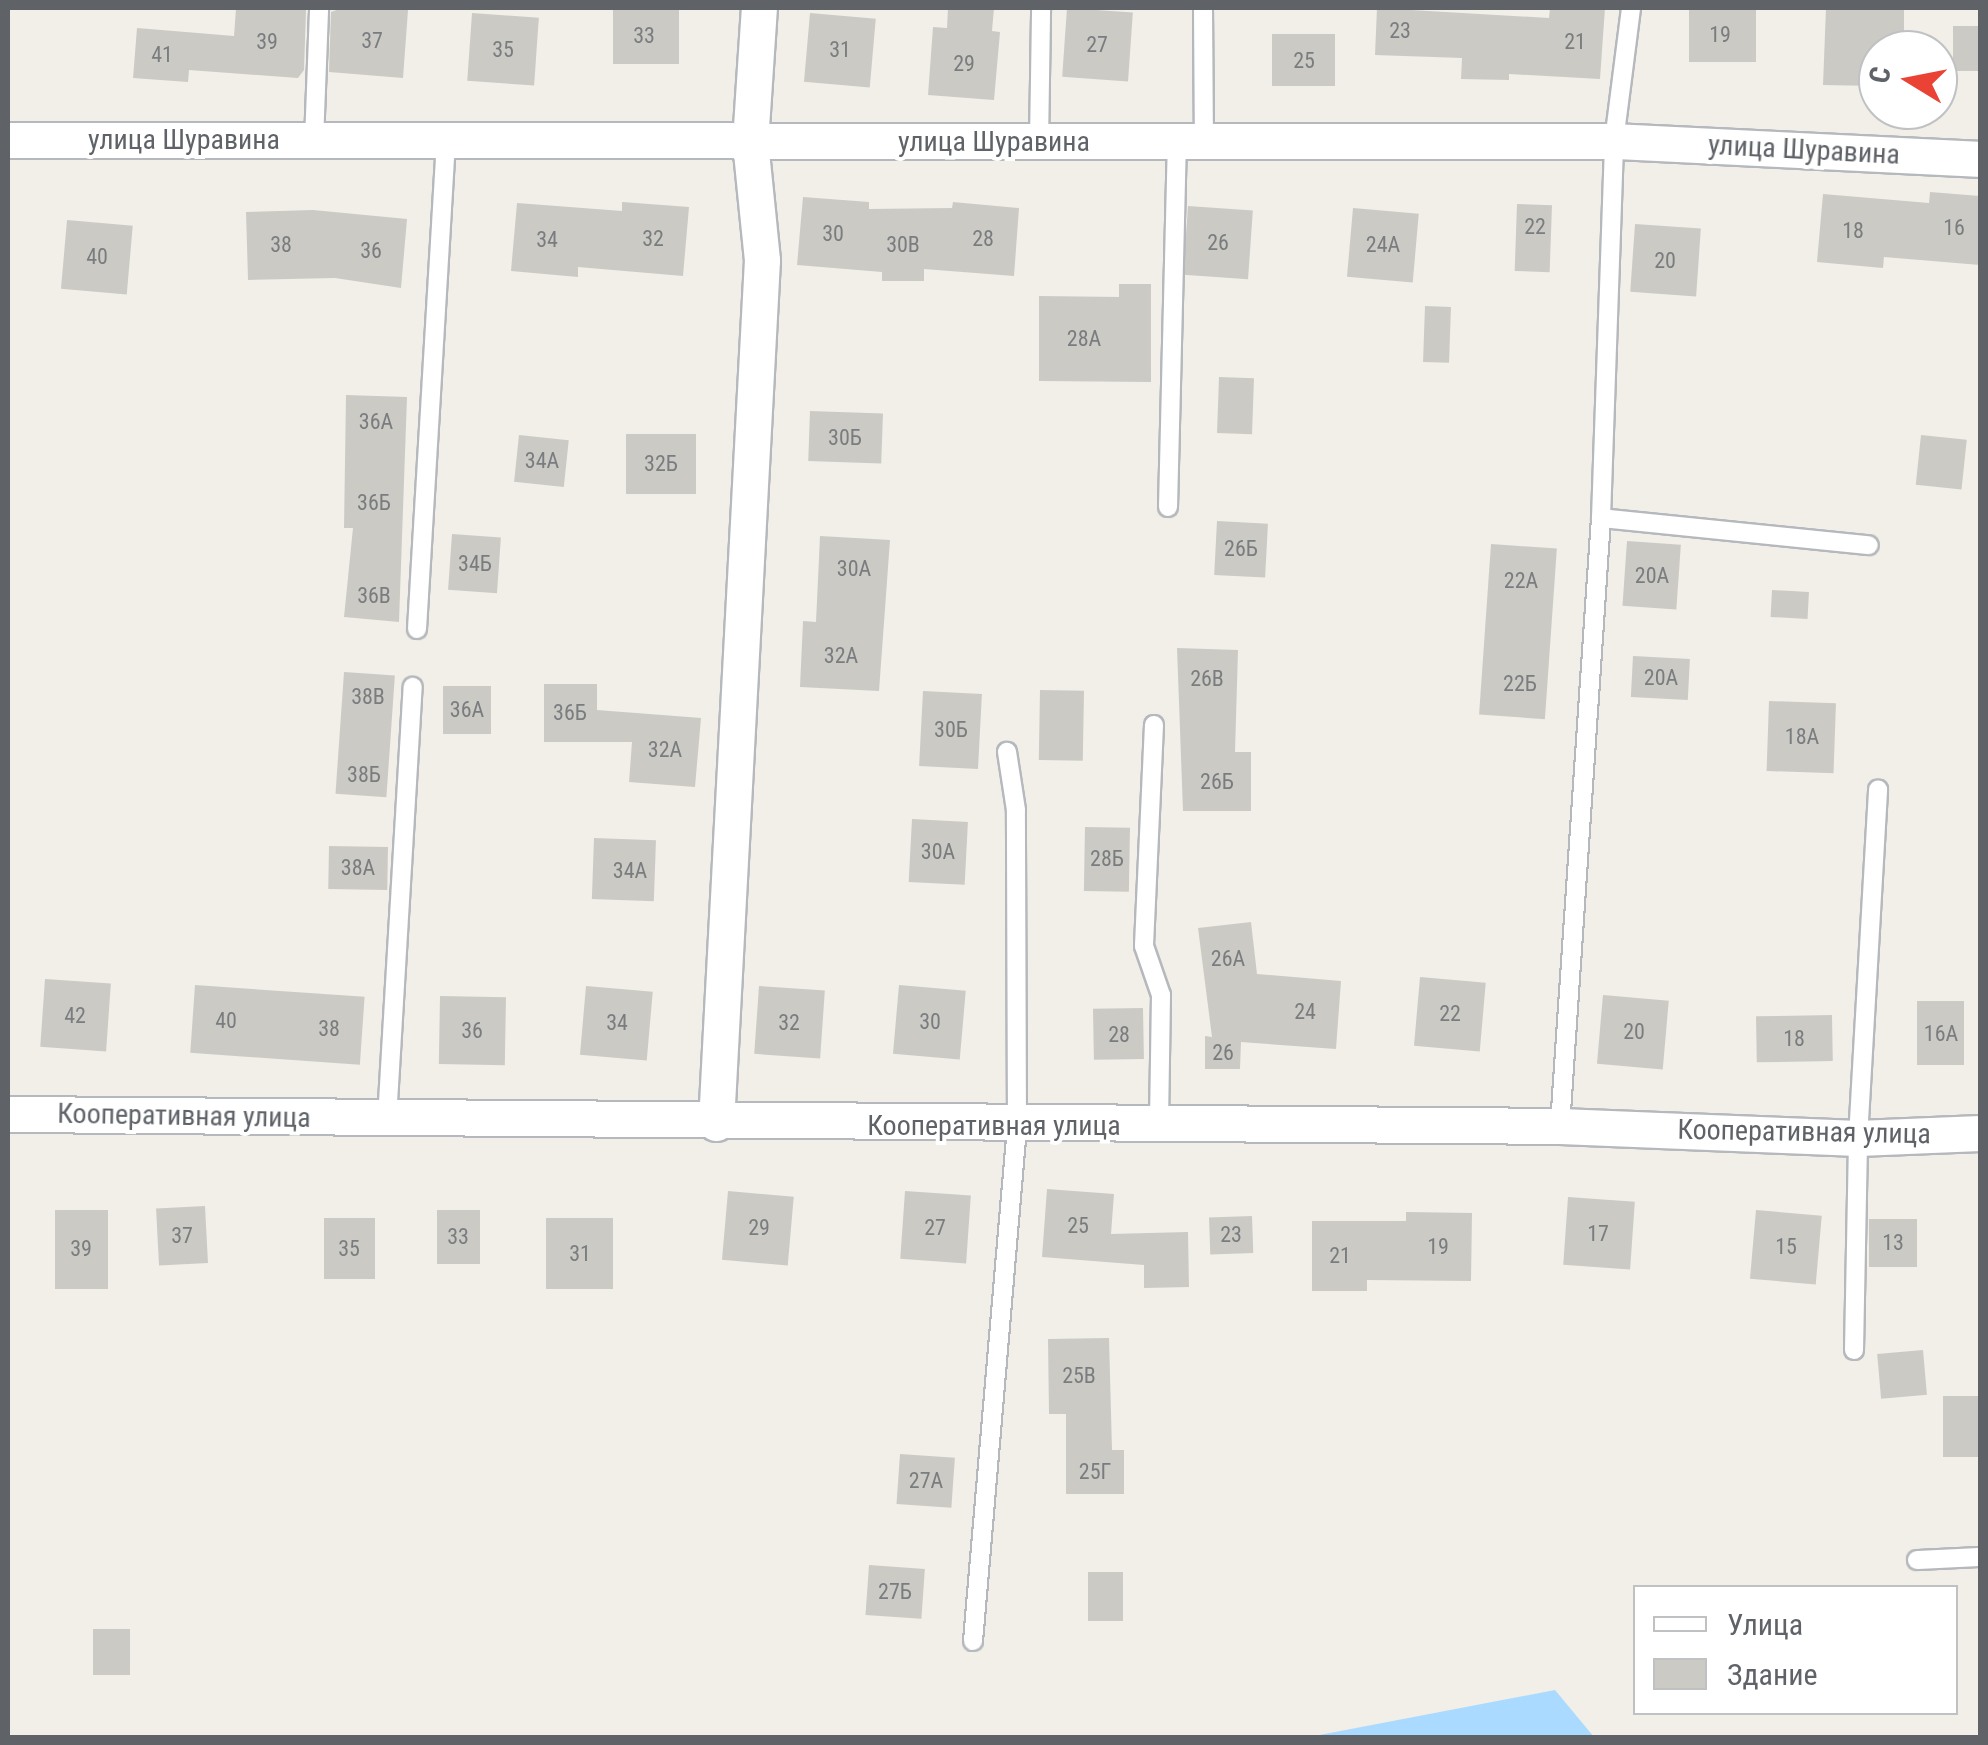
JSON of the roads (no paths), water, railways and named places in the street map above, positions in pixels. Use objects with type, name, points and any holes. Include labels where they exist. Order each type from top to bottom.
[{"type":"street","points":[[716,1123],[762,260],[750,142],[759,8]]},
{"type":"street","name":"улица Шуравина","points":[[8,140],[1614,142],[1980,159]]},
{"type":"street","name":"Кооперативная улица","points":[[8,1114],[1017,1126],[1560,1126],[1858,1138],[1980,1132]]},
{"type":"lane","points":[[314,141],[319,8]]},
{"type":"lane","points":[[1039,142],[1041,8]]},
{"type":"lane","points":[[1168,507],[1190,142],[1203,8]]},
{"type":"lane","points":[[1560,1126],[1601,518],[1614,142],[1631,8]]},
{"type":"lane","points":[[417,629],[446,142]]},
{"type":"lane","points":[[1601,518],[1869,545]]},
{"type":"lane","points":[[388,1119],[413,687]]},
{"type":"lane","points":[[1154,725],[1144,946],[1161,995],[1160,1126]]},
{"type":"lane","points":[[974,1640],[1017,1126],[1016,810],[1006,752]]},
{"type":"lane","points":[[1854,1350],[1858,1138],[1878,790]]},
{"type":"lane","points":[[1918,1560],[1980,1557]]},
{"type":"water","points":[[1555,1690],[1594,1737],[1309,1737]]}]
